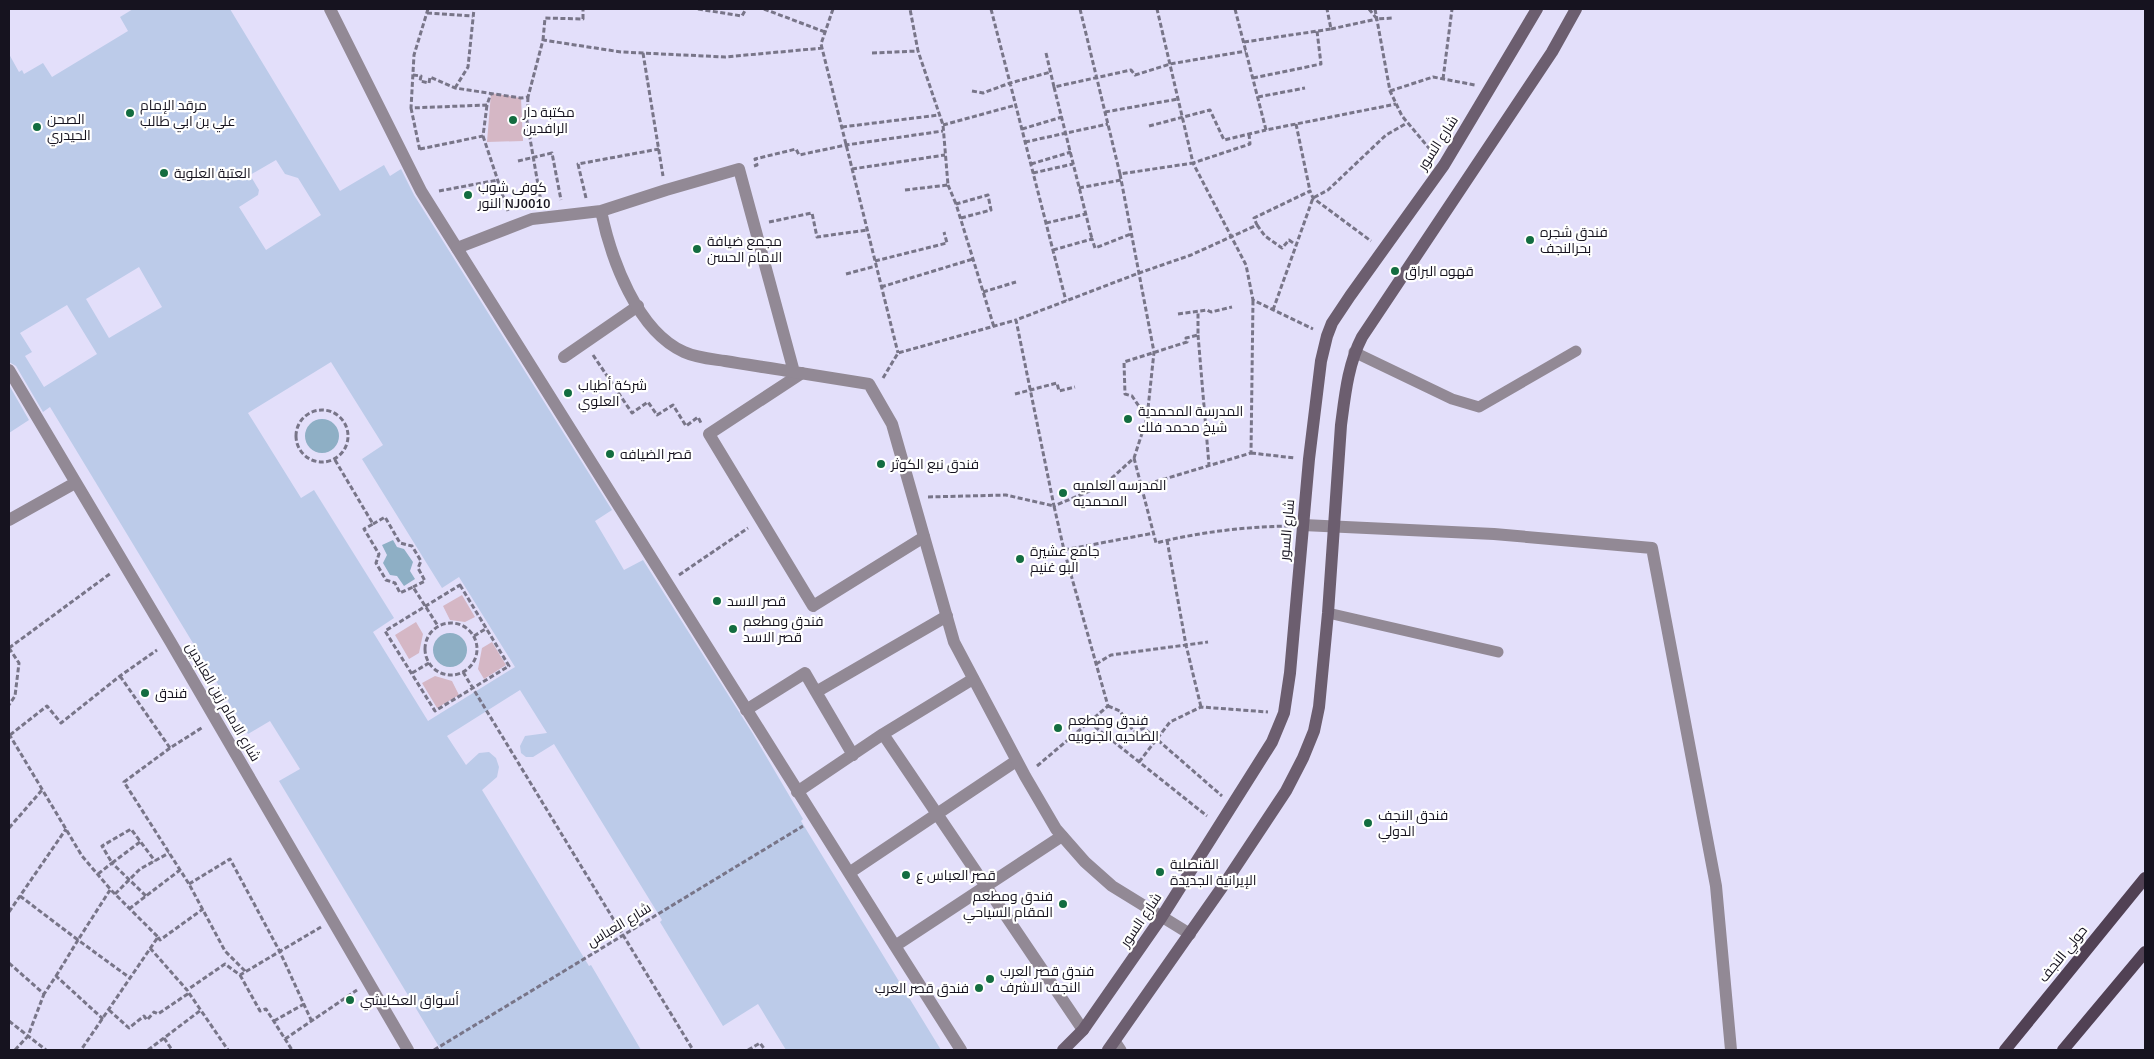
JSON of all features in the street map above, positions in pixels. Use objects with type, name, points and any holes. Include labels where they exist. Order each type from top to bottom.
[{"type":"main road","name":"شارع السور","points":[[1063,1050],[1083,1030],[1161,918],[1272,742],[1284,713],[1290,673],[1309,459],[1321,361],[1327,336],[1336,316],[1444,165],[1537,9]]},
{"type":"main road","points":[[1115,1047],[1286,791],[1314,731],[1319,707],[1328,613],[1344,396],[1354,352],[1362,337],[1552,52],[1576,9]]},
{"type":"main road","name":"حولي النجف","points":[[2005,1050],[2145,878]]},
{"type":"main road","points":[[2063,1050],[2145,952]]},
{"type":"street","points":[[330,9],[402,158],[421,191],[666,584],[961,1050]]},
{"type":"street","points":[[457,248],[532,219],[596,212],[738,169],[798,373]]},
{"type":"street","points":[[596,212],[606,230],[620,272],[638,306],[661,337],[670,345],[686,353],[869,384],[892,424],[954,642],[1016,761],[1062,836],[1085,862],[1112,886],[1161,918],[1190,934]]},
{"type":"street","points":[[564,357],[638,306]]},
{"type":"street","name":"شارع الامام زين العابدين","points":[[9,370],[170,641],[408,1050]]},
{"type":"street","points":[[798,373],[709,434],[814,606],[924,537]]},
{"type":"street","points":[[9,520],[75,483]]},
{"type":"street","points":[[1303,525],[1494,534],[1652,548],[1716,886],[1731,1050]]},
{"type":"street","points":[[816,692],[947,616]]},
{"type":"street","points":[[746,710],[805,674],[853,755]]},
{"type":"street","points":[[797,792],[883,734],[973,679]]},
{"type":"street","points":[[883,734],[1083,1030]]},
{"type":"street","points":[[849,873],[1016,761]]},
{"type":"street","points":[[894,946],[1062,836]]},
{"type":"lane","points":[[1354,352],[1452,399],[1479,407],[1576,351]]},
{"type":"lane","points":[[1328,613],[1498,652]]},
{"type":"path","points":[[455,88],[468,67],[474,9]]},
{"type":"path","points":[[544,217],[527,122],[528,97],[543,40],[545,18],[583,19],[583,9]]},
{"type":"path","points":[[698,9],[742,16],[746,9]]},
{"type":"path","points":[[764,9],[825,32]]},
{"type":"path","points":[[833,9],[822,44],[898,353]]},
{"type":"path","points":[[910,9],[918,51],[943,125],[948,185],[961,218],[994,327]]},
{"type":"path","points":[[991,9],[1066,301]]},
{"type":"path","points":[[913,498],[1006,495],[1054,506],[1104,485],[1134,458],[1147,418],[1154,352],[1120,174],[1080,9]]},
{"type":"path","points":[[1157,9],[1193,163],[1246,265],[1253,300],[1251,452]]},
{"type":"path","points":[[1235,9],[1266,130]]},
{"type":"path","points":[[1327,9],[1331,29]]},
{"type":"path","points":[[1369,9],[1377,19]]},
{"type":"path","points":[[1375,9],[1390,91],[1407,123],[1444,165]]},
{"type":"path","points":[[1443,79],[1452,9]]},
{"type":"path","points":[[474,16],[427,11],[414,55],[411,108],[487,105]]},
{"type":"path","points":[[1244,42],[1317,32],[1377,19],[1393,18]]},
{"type":"path","points":[[1252,78],[1321,64],[1317,32]]},
{"type":"path","points":[[543,40],[620,52],[724,56],[823,48]]},
{"type":"path","points":[[872,53],[918,51]]},
{"type":"path","points":[[1054,87],[1131,70],[1135,75],[1170,64],[1246,51]]},
{"type":"path","points":[[642,53],[666,190]]},
{"type":"path","points":[[1046,53],[1095,248],[1132,234]]},
{"type":"path","points":[[972,91],[983,94],[1010,83],[1051,72]]},
{"type":"path","points":[[413,75],[421,76],[420,81],[429,83],[430,77],[436,78],[455,88],[521,98],[528,97]]},
{"type":"path","points":[[1390,91],[1432,77],[1491,88]]},
{"type":"path","points":[[1258,97],[1305,88]]},
{"type":"path","points":[[491,93],[487,105],[483,136],[514,226]]},
{"type":"path","points":[[1105,112],[1178,99]]},
{"type":"path","points":[[1149,126],[1210,110],[1224,140],[1396,104]]},
{"type":"path","points":[[943,125],[1016,105]]},
{"type":"path","points":[[842,127],[939,115]]},
{"type":"path","points":[[1022,129],[1062,118]]},
{"type":"path","points":[[1273,310],[1313,198],[1328,190],[1386,135],[1407,123]]},
{"type":"path","points":[[1025,142],[1108,124]]},
{"type":"path","points":[[1296,124],[1313,198],[1384,250]]},
{"type":"path","points":[[738,169],[757,165],[755,159],[796,149],[799,155],[846,145],[943,131]]},
{"type":"path","points":[[1120,174],[1193,163],[1250,144],[1249,134]]},
{"type":"path","points":[[420,149],[483,136]]},
{"type":"path","points":[[596,212],[578,164],[658,149]]},
{"type":"path","points":[[1031,164],[1071,152]]},
{"type":"path","points":[[518,161],[552,153],[564,215]]},
{"type":"path","points":[[852,169],[945,155]]},
{"type":"path","points":[[1033,172],[1073,164]]},
{"type":"path","points":[[432,193],[498,180]]},
{"type":"path","points":[[1079,188],[1121,180]]},
{"type":"path","points":[[906,190],[948,185]]},
{"type":"path","points":[[1296,245],[1288,240],[1282,248],[1265,236],[1254,218],[1310,191]]},
{"type":"path","points":[[956,204],[988,195],[992,210],[961,218]]},
{"type":"path","points":[[754,225],[812,213],[817,237],[867,230]]},
{"type":"path","points":[[1046,223],[1086,214]]},
{"type":"path","points":[[874,393],[898,353],[1016,320],[1191,255],[1257,225]]},
{"type":"path","points":[[875,261],[947,243],[944,232]]},
{"type":"path","points":[[1053,250],[1092,239]]},
{"type":"path","points":[[881,287],[973,259]]},
{"type":"path","points":[[846,274],[876,266]]},
{"type":"path","points":[[983,292],[1016,282]]},
{"type":"path","points":[[1253,300],[1327,336]]},
{"type":"path","points":[[1178,314],[1198,311],[1211,312],[1232,308]]},
{"type":"path","points":[[1198,311],[1198,335],[1209,465]]},
{"type":"path","points":[[1016,320],[1064,550],[1108,706]]},
{"type":"path","points":[[1147,418],[1132,396],[1125,394],[1124,362],[1187,342],[1186,338],[1198,335]]},
{"type":"path","points":[[585,343],[632,413],[648,402],[657,415],[672,405],[686,426],[698,418],[709,434]]},
{"type":"path","points":[[1015,394],[1057,383],[1059,391],[1075,387]]},
{"type":"path","points":[[325,410],[333,412],[346,423],[348,441],[345,450],[335,460],[322,463],[313,461],[299,449],[296,433],[298,425],[309,413],[325,410]]},
{"type":"path","points":[[1141,486],[1251,452],[1309,459]]},
{"type":"path","points":[[1134,458],[1156,543],[1185,535],[1246,527],[1303,525]]},
{"type":"path","points":[[335,460],[373,524]]},
{"type":"path","points":[[385,517],[400,544],[412,546],[421,561],[418,568],[425,581],[413,587],[400,593],[395,584],[386,580],[376,563],[379,554],[364,529],[385,517]]},
{"type":"path","points":[[666,584],[761,520]]},
{"type":"path","points":[[1064,550],[1154,533]]},
{"type":"path","points":[[1167,540],[1186,645],[1201,707]]},
{"type":"path","points":[[9,705],[15,696],[19,663],[9,648],[124,564]]},
{"type":"path","points":[[460,585],[486,628],[509,666],[435,712],[386,630],[460,585]]},
{"type":"path","points":[[413,587],[438,626]]},
{"type":"path","points":[[454,623],[463,626],[474,636],[477,655],[474,663],[463,672],[451,676],[442,674],[429,663],[425,647],[432,632],[438,626],[454,623]]},
{"type":"path","points":[[474,636],[486,628]]},
{"type":"path","points":[[170,641],[120,676],[62,723],[47,706],[9,734],[82,856],[110,890],[160,940],[202,909]]},
{"type":"path","points":[[1096,664],[1111,656],[1208,642]]},
{"type":"path","points":[[412,673],[429,663]]},
{"type":"path","points":[[463,672],[693,1050]]},
{"type":"path","points":[[120,676],[170,748]]},
{"type":"path","points":[[1025,776],[1108,706]]},
{"type":"path","points":[[1108,706],[1120,711],[1134,732],[1144,728],[1231,805]]},
{"type":"path","points":[[1139,762],[1170,722],[1201,707],[1284,713]]},
{"type":"path","points":[[215,719],[170,748],[124,782],[189,884],[225,952],[245,971]]},
{"type":"path","points":[[1089,722],[1220,826]]},
{"type":"path","points":[[9,828],[42,790]]},
{"type":"path","name":"شارع العباس","points":[[434,1050],[815,820]]},
{"type":"path","points":[[9,912],[66,829]]},
{"type":"path","points":[[146,896],[112,863],[102,846],[131,829],[155,861]]},
{"type":"path","points":[[98,874],[140,842]]},
{"type":"path","points":[[114,894],[140,869],[169,853]]},
{"type":"path","points":[[189,884],[230,859],[280,952],[312,1022]]},
{"type":"path","points":[[130,909],[180,870]]},
{"type":"path","points":[[15,1050],[28,1036],[44,994],[110,890]]},
{"type":"path","points":[[20,896],[130,978]]},
{"type":"path","points":[[240,974],[332,920]]},
{"type":"path","points":[[81,1050],[158,937]]},
{"type":"path","points":[[150,948],[188,992],[228,1050]]},
{"type":"path","points":[[9,964],[44,994]]},
{"type":"path","points":[[109,1010],[129,1028],[144,1016],[147,1020],[154,1012],[158,1014],[225,964],[240,974],[260,1011],[266,1009],[292,1050]]},
{"type":"path","points":[[56,976],[103,1019]]},
{"type":"path","points":[[285,1039],[368,983]]},
{"type":"path","points":[[274,1021],[304,1004]]},
{"type":"path","points":[[148,1050],[201,1010]]},
{"type":"path","points":[[9,1021],[46,1050]]},
{"type":"path","points":[[164,1038],[172,1050]]},
{"type":"path","points":[[748,1050],[760,1042],[765,1050]]},
{"type":"shaded area","points":[[491,93],[521,98],[523,141],[487,142]]},
{"type":"shaded area","points":[[462,595],[475,617],[465,622],[450,620],[443,606]]},
{"type":"shaded area","points":[[416,622],[423,634],[419,653],[409,659],[395,635]]},
{"type":"shaded area","points":[[492,642],[506,665],[484,679],[478,669],[482,648]]},
{"type":"shaded area","points":[[435,676],[452,681],[459,695],[437,708],[422,683]]},
{"type":"water","points":[[322,419],[334,424],[339,436],[334,448],[322,453],[310,448],[305,436],[310,424]]},
{"type":"water","points":[[393,540],[397,547],[404,549],[413,562],[410,571],[415,579],[404,586],[397,576],[390,575],[383,563],[387,555],[382,545]]},
{"type":"water","points":[[450,633],[462,638],[467,650],[462,662],[450,667],[438,662],[433,650],[438,638]]},
{"type":"building","points":[[133,9],[230,9],[340,191],[384,165],[390,176],[401,169],[414,195],[612,510],[595,521],[624,570],[643,560],[753,734],[803,819],[801,821],[941,1050],[786,1050],[758,1004],[723,1026],[660,922],[662,920],[554,744],[533,757],[526,757],[521,753],[520,746],[525,736],[547,733],[520,690],[447,736],[466,765],[479,753],[489,752],[496,758],[499,767],[497,777],[482,790],[589,966],[591,965],[641,1050],[441,1050],[279,781],[300,769],[270,721],[248,734],[50,407],[43,412],[16,366],[9,362],[9,54],[19,72],[22,70],[24,74],[43,63],[52,77],[128,31],[120,17]],"holes":[[[276,160],[285,174],[298,178],[321,215],[266,250],[239,207],[258,195],[259,190],[250,175]],[[139,267],[162,307],[109,338],[86,299]],[[67,305],[97,354],[44,387],[25,356],[32,352],[20,333]],[[331,362],[383,445],[362,459],[442,588],[459,577],[515,667],[428,721],[373,632],[394,618],[314,490],[301,498],[248,413]]]},
{"type":"building","points":[[9,385],[29,420],[9,433]]},
{"type":"place","name":"مرقد الإمام علي بن ابي طالب","points":[[130,113]]},
{"type":"place","name":"مكتبة دار الرافدين","points":[[513,120]]},
{"type":"place","name":"الصحن الحيدري","points":[[37,127]]},
{"type":"place","name":"العتبة العلوية","points":[[164,173]]},
{"type":"place","name":"کوفی شوب النور NJ0010","points":[[468,195]]},
{"type":"place","name":"فندق شجره بحرالنجف","points":[[1530,240]]},
{"type":"place","name":"مجمع ضيافة الامام الحسن","points":[[697,249]]},
{"type":"place","name":"قهوه البراق","points":[[1395,271]]},
{"type":"place","name":"شركة أطياب العلوي","points":[[568,393]]},
{"type":"place","name":"المدرسة المحمدية شيخ محمد فلك","points":[[1128,419]]},
{"type":"place","name":"قصر الضيافه","points":[[610,454]]},
{"type":"place","name":"فندق نبع الكوثر","points":[[881,464]]},
{"type":"place","name":"المدرسه العلمیه المحمدیه","points":[[1063,493]]},
{"type":"place","name":"جامع عشيرة البو غنيم","points":[[1020,559]]},
{"type":"place","name":"قصر الاسد","points":[[717,601]]},
{"type":"place","name":"فندق ومطعم قصر الاسد","points":[[733,629]]},
{"type":"place","name":"فندق","points":[[145,693]]},
{"type":"place","name":"فندق ومطعم الضاحيه الجنوبيه","points":[[1058,728]]},
{"type":"place","name":"فندق النجف الدولي","points":[[1368,823]]},
{"type":"place","name":"القنصلية الإيرانية الجديدة","points":[[1160,872]]},
{"type":"place","name":"قصر العباس ع","points":[[906,875]]},
{"type":"place","name":"فندق ومطعم المقام السياحي","points":[[1063,904]]},
{"type":"place","name":"فندق قصر العرب النجف الاشرف","points":[[990,979]]},
{"type":"place","name":"فندق قصر العرب","points":[[979,988]]},
{"type":"place","name":"أسواق العكايشي","points":[[350,1000]]}]
